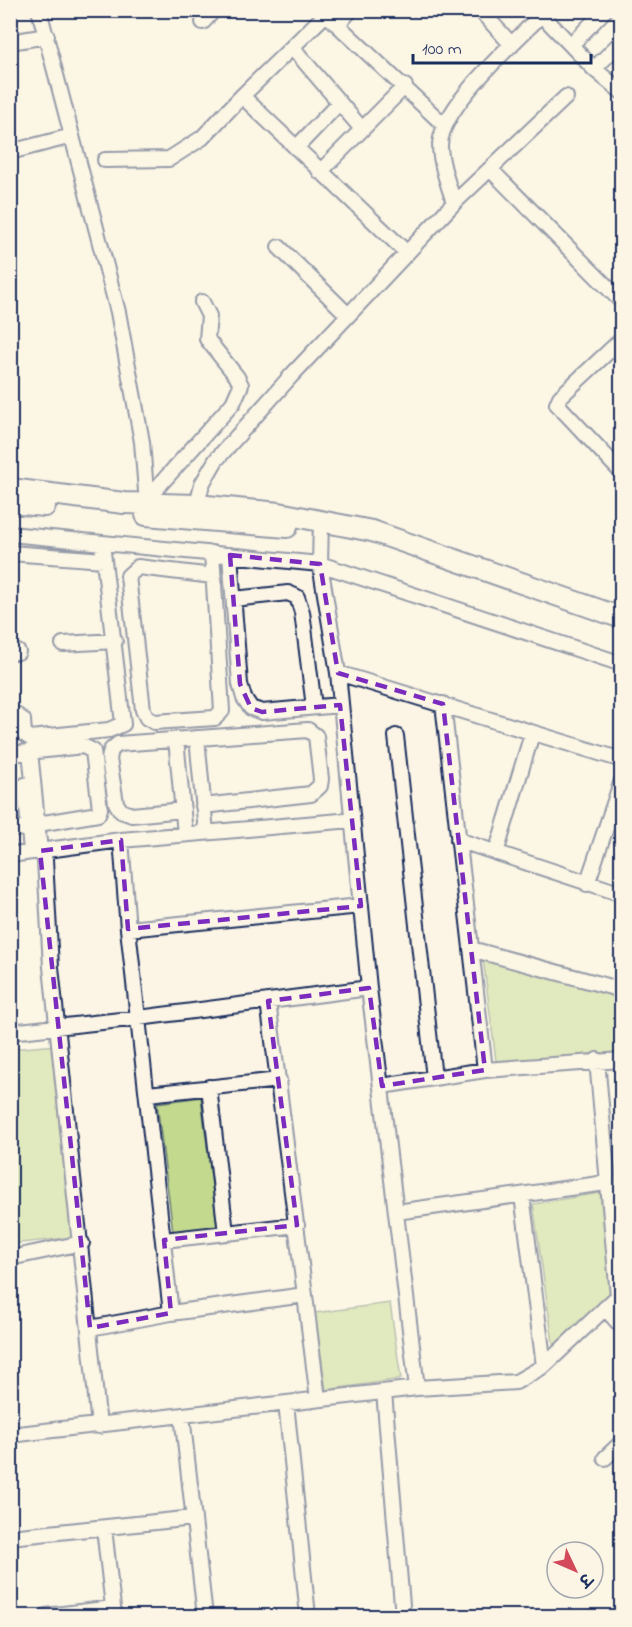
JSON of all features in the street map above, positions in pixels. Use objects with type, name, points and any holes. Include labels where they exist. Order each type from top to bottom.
[{"type":"highway","points":[[11,488],[197,506],[320,526]]},
{"type":"highway","points":[[10,503],[372,531],[621,630]]},
{"type":"highway","points":[[482,576],[621,618]]},
{"type":"street","points":[[39,10],[118,312],[142,442],[147,502]]},
{"type":"street","points":[[203,22],[214,10]]},
{"type":"street","points":[[338,24],[351,10]]},
{"type":"street","points":[[480,10],[512,45]]},
{"type":"street","points":[[572,45],[605,10]]},
{"type":"street","points":[[105,160],[169,159],[202,138],[324,12],[444,125]]},
{"type":"street","points":[[454,204],[440,146],[444,125],[451,112],[542,12],[594,69],[619,85]]},
{"type":"street","points":[[12,38],[47,36]]},
{"type":"street","points":[[594,69],[621,41]]},
{"type":"street","points":[[292,47],[362,129]]},
{"type":"street","points":[[320,172],[405,86]]},
{"type":"street","points":[[242,96],[320,172],[363,209],[407,254]]},
{"type":"street","points":[[197,506],[202,484],[216,460],[348,315],[454,204],[566,97]]},
{"type":"street","points":[[296,148],[339,104]]},
{"type":"street","points":[[10,152],[72,136]]},
{"type":"street","points":[[490,170],[621,302]]},
{"type":"street","points":[[279,247],[348,315]]},
{"type":"street","points":[[147,502],[233,403],[241,385],[207,339],[209,316],[202,302]]},
{"type":"street","points":[[621,339],[560,397],[558,404],[621,473]]},
{"type":"street","points":[[320,526],[320,564],[338,673],[369,987],[417,1388]]},
{"type":"street","points":[[10,534],[320,564],[621,664]]},
{"type":"street","points":[[10,716],[23,720],[24,734],[30,738],[109,730],[122,726],[124,721],[102,543]]},
{"type":"street","points":[[10,553],[104,560]]},
{"type":"street","points":[[212,554],[222,711],[215,718],[154,722],[147,718],[142,710],[129,576],[138,567],[213,576]]},
{"type":"street","points":[[230,555],[240,684],[244,698],[251,708],[262,712],[340,705]]},
{"type":"street","points":[[234,599],[288,593],[297,597],[302,612],[314,707]]},
{"type":"street","points":[[63,644],[115,641]]},
{"type":"street","points":[[338,673],[621,760]]},
{"type":"street","points":[[443,704],[485,1070]]},
{"type":"street","points":[[183,810],[132,815],[121,811],[116,804],[109,759],[111,750],[118,744],[308,729],[316,736],[321,779],[320,786],[311,794],[203,806]]},
{"type":"street","points":[[496,853],[532,734]]},
{"type":"street","points":[[396,736],[434,1078]]},
{"type":"street","points":[[197,738],[206,832]]},
{"type":"street","points":[[176,739],[185,834]]},
{"type":"street","points":[[10,830],[33,825],[94,816],[100,808],[93,753],[89,747],[22,752],[33,825],[35,851],[45,860],[58,1028],[82,1243],[99,1426]]},
{"type":"street","points":[[587,885],[621,780]]},
{"type":"street","points":[[10,855],[121,840],[352,820]]},
{"type":"street","points":[[121,840],[128,929],[171,1313]]},
{"type":"street","points":[[458,840],[587,885],[621,894]]},
{"type":"street","points":[[128,929],[361,906]]},
{"type":"street","points":[[471,949],[621,990]]},
{"type":"street","points":[[10,1032],[139,1018],[369,987]]},
{"type":"street","points":[[268,1001],[318,1399]]},
{"type":"street","points":[[10,1435],[417,1388],[516,1382],[544,1366],[618,1296],[612,1190],[597,1060]]},
{"type":"street","points":[[382,1086],[485,1070],[621,1060]]},
{"type":"street","points":[[148,1094],[279,1080]]},
{"type":"street","points":[[209,1087],[226,1233]]},
{"type":"street","points":[[396,1212],[522,1195],[612,1190]]},
{"type":"street","points":[[522,1195],[544,1366]]},
{"type":"street","points":[[164,1240],[297,1225]]},
{"type":"street","points":[[10,1258],[82,1243]]},
{"type":"street","points":[[90,1328],[171,1313],[305,1295]]},
{"type":"street","points":[[605,1308],[621,1327]]},
{"type":"street","points":[[384,1392],[402,1605]]},
{"type":"street","points":[[286,1403],[308,1617]]},
{"type":"street","points":[[182,1415],[205,1617]]},
{"type":"street","points":[[605,1458],[621,1442]]},
{"type":"street","points":[[10,1537],[194,1518]]},
{"type":"street","points":[[46,1617],[114,1612],[104,1528]]},
{"type":"highlighted area","points":[[230,555],[320,564],[338,673],[443,704],[485,1070],[382,1086],[369,988],[268,1001],[297,1225],[164,1240],[171,1313],[90,1328],[40,851],[121,840],[128,929],[361,906],[340,705],[262,712],[251,708],[240,684]]},
{"type":"green space","points":[[483,958],[621,998],[621,1053],[496,1061]]},
{"type":"green space","points":[[57,1045],[77,1237],[11,1244],[11,1049]]},
{"type":"green space","points":[[201,1097],[217,1226],[173,1232],[157,1103]]},
{"type":"green space","points":[[600,1193],[612,1292],[554,1350],[533,1204]]},
{"type":"green space","points":[[390,1303],[401,1379],[326,1390],[315,1313]]}]
